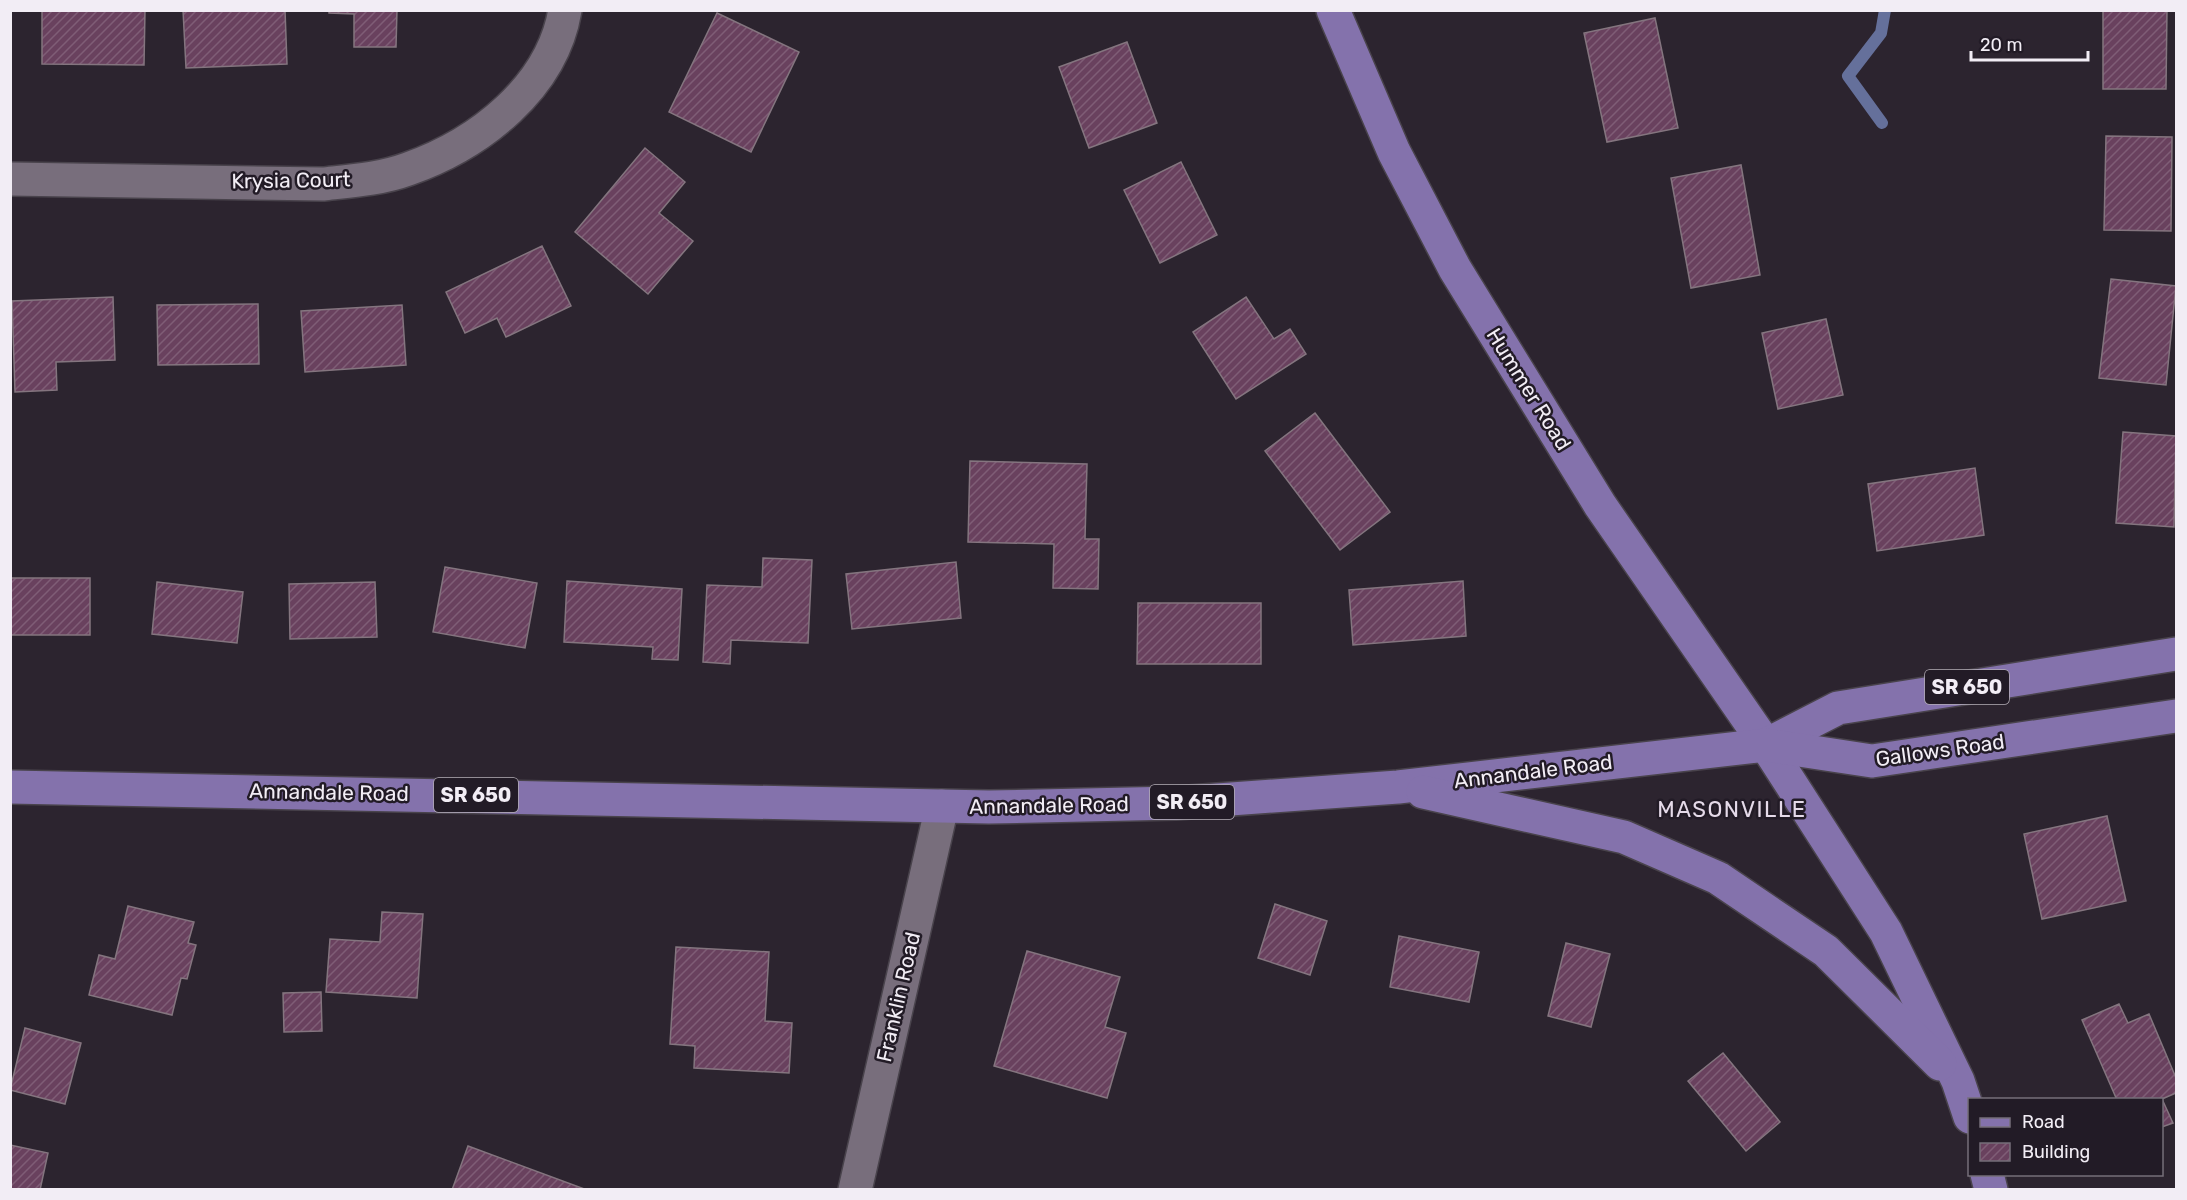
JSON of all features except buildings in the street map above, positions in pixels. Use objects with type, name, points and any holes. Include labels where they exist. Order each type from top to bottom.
[{"type":"main road","name":"Hummer Road","points":[[1333,10],[1394,152],[1455,269],[1600,505],[1766,745]]},
{"type":"main road","name":"SR 650","points":[[1766,745],[1838,708],[2176,654]]},
{"type":"main road","name":"Gallows Road","points":[[1766,745],[1872,761],[2176,716]]},
{"type":"main road","name":"Annandale Road","points":[[10,787],[942,806],[1176,803],[1398,787],[1766,745]]},
{"type":"main road","points":[[1766,745],[1886,932],[1958,1081],[1968,1111]]},
{"type":"main road","points":[[1398,787],[1624,837],[1718,878],[1826,951],[1958,1081]]},
{"type":"street","name":"Krysia Court","points":[[10,179],[323,184],[367,179],[408,169],[484,130],[526,92],[550,57],[565,10]]},
{"type":"street","name":"Franklin Road","points":[[855,1190],[942,806]]},
{"type":"waterway","points":[[1882,123],[1848,76],[1881,33],[1885,10]]},
{"type":"district","name":"MASONVILLE","points":[[1732,809]]}]
